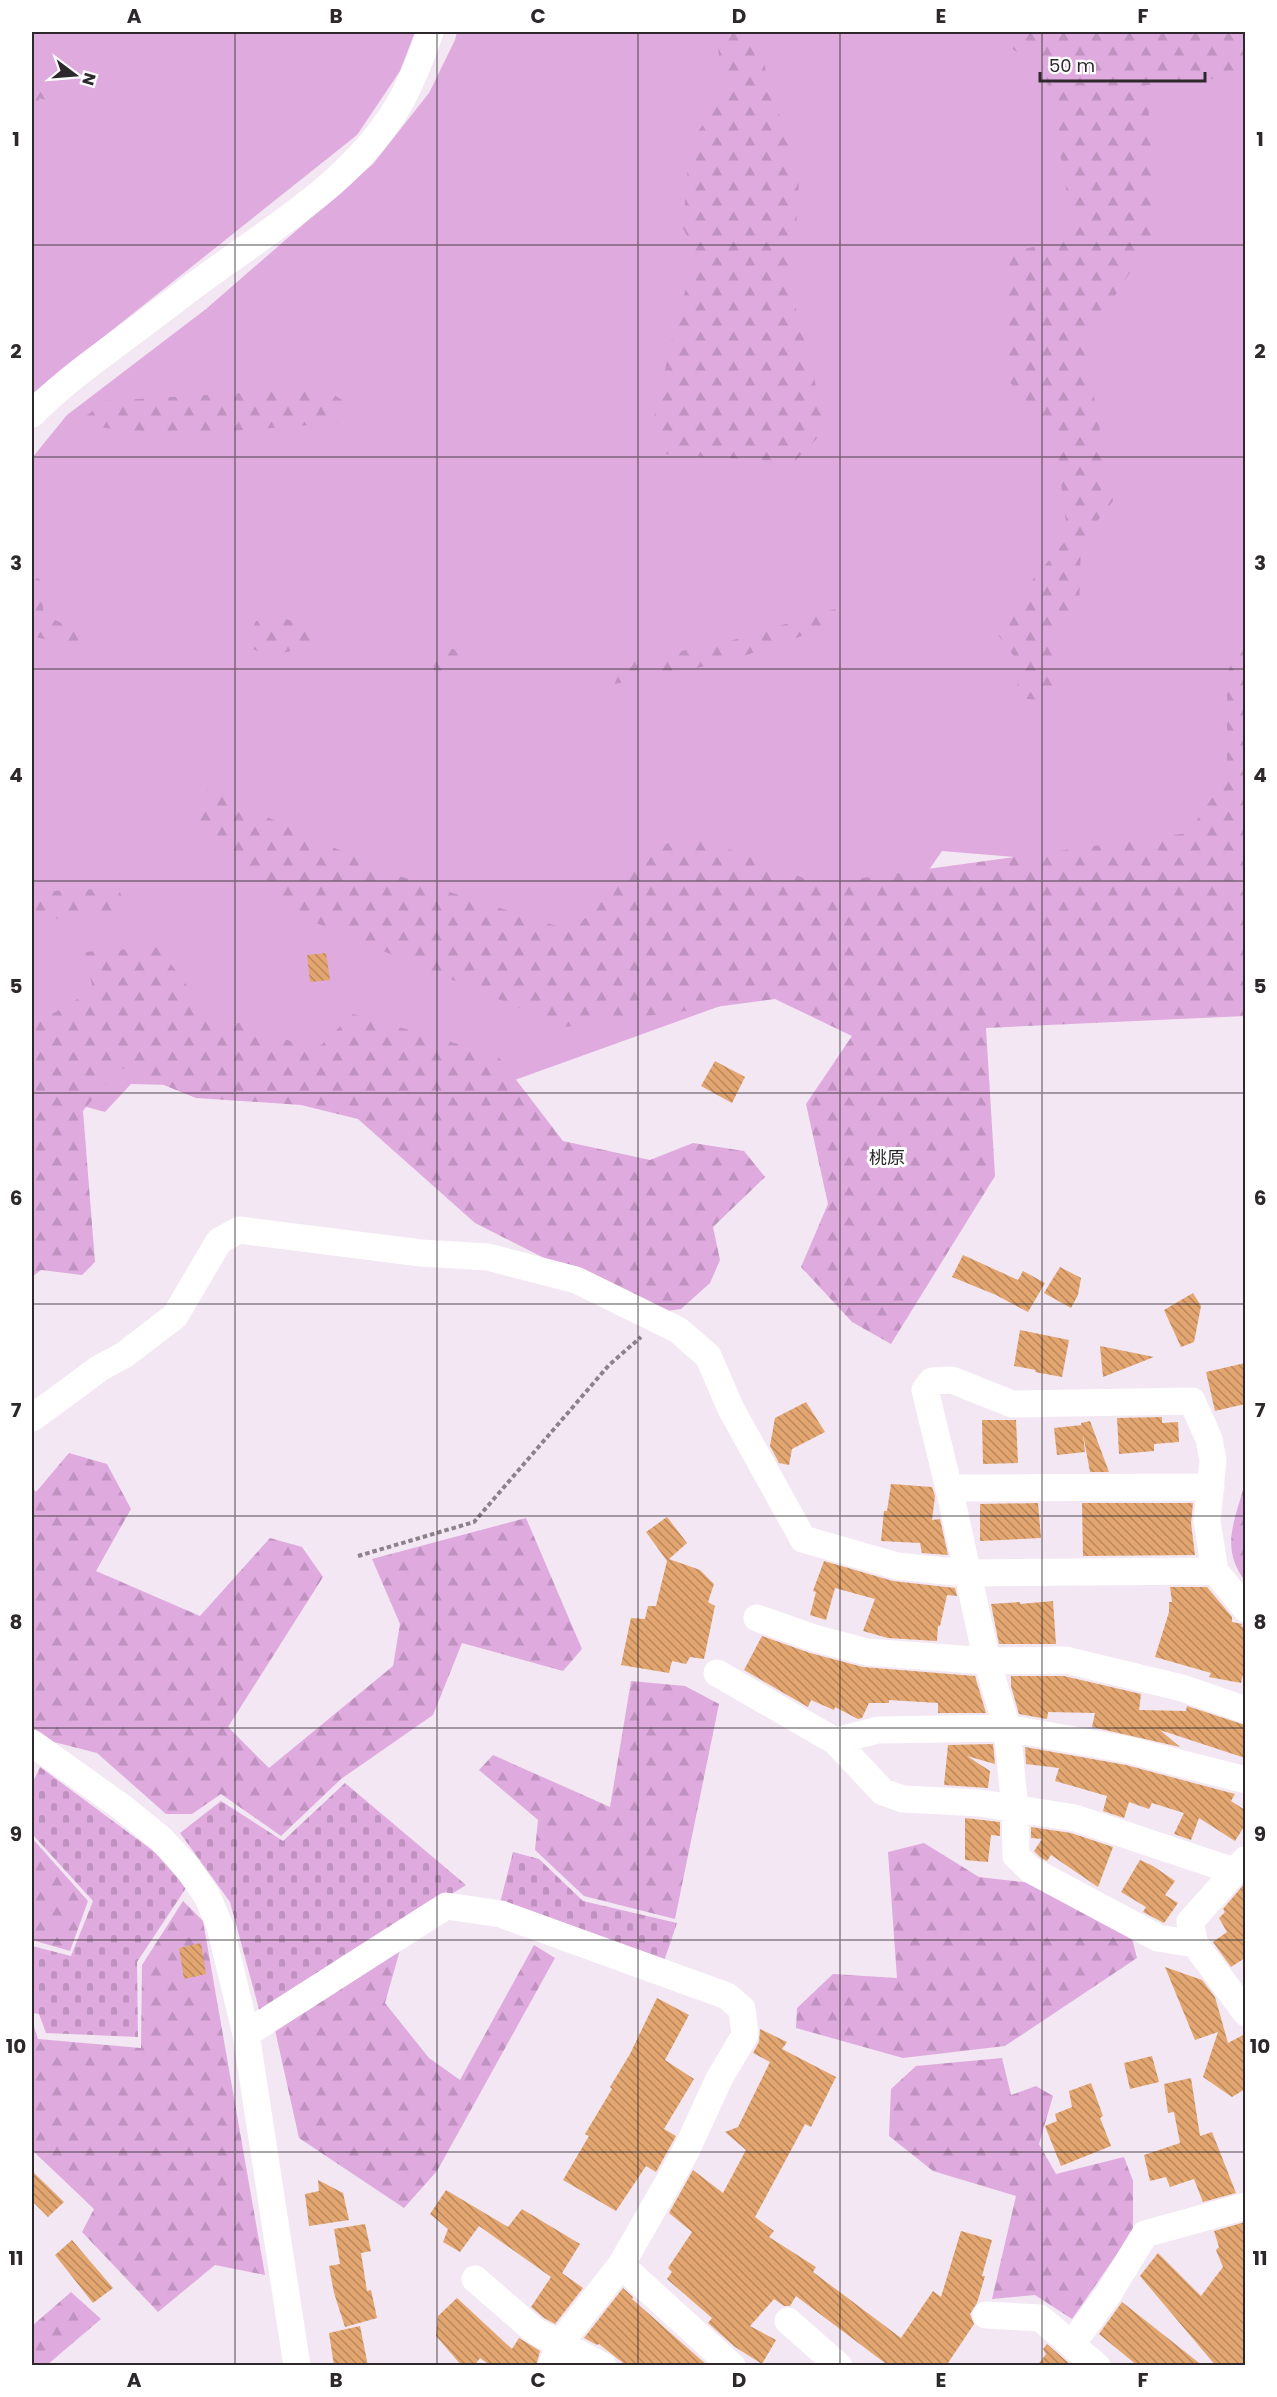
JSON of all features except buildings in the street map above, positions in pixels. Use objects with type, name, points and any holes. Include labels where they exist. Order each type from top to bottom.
[{"type":"street","points":[[32,414],[56,389],[224,264],[284,223],[348,169],[380,132],[397,107],[418,67],[430,32]]},
{"type":"street","points":[[32,1418],[100,1368],[124,1355],[175,1316],[219,1241],[239,1230],[421,1253],[488,1257],[576,1280],[678,1330],[708,1356],[731,1408],[803,1539],[897,1566],[966,1573],[1215,1571]]},
{"type":"street","points":[[1196,1944],[1158,1938],[1031,1870],[1016,1856],[1015,1809],[1007,1728],[987,1661],[925,1390],[932,1381],[952,1380],[1012,1404],[1192,1401],[1209,1439],[1213,1460],[1207,1521],[1215,1571],[1245,1609]]},
{"type":"street","points":[[951,1497],[961,1488],[1210,1487]]},
{"type":"street","points":[[757,1618],[814,1638],[867,1652],[987,1661],[1066,1660],[1182,1688],[1245,1710]]},
{"type":"street","points":[[717,1673],[835,1741],[883,1792],[903,1799],[980,1803],[1075,1818],[1240,1865],[1190,1922],[1196,1944],[1245,2013]]},
{"type":"street","points":[[835,1741],[878,1730],[1007,1728],[1129,1750],[1245,1780]]},
{"type":"street","points":[[32,1743],[131,1814],[161,1839],[188,1867],[207,1896],[220,1926],[246,2034],[297,2366]]},
{"type":"street","points":[[246,2034],[446,1906],[501,1914],[727,1996],[742,2009],[745,2035],[719,2079],[685,2153],[621,2265],[556,2354]]},
{"type":"street","points":[[1072,2344],[1109,2293],[1145,2234],[1245,2206]]},
{"type":"street","points":[[621,2265],[732,2366]]},
{"type":"street","points":[[475,2279],[536,2331],[556,2354],[603,2366]]},
{"type":"street","points":[[986,2315],[1040,2318],[1097,2366]]},
{"type":"street","points":[[788,2321],[839,2366]]},
{"type":"path","points":[[358,1556],[474,1522],[609,1365],[660,1322]]},
{"type":"green space","points":[[32,32],[415,32],[400,71],[357,135],[32,394]]},
{"type":"green space","points":[[457,32],[1245,32],[1245,782],[1228,835],[1138,867],[942,851],[873,951],[512,1081],[215,1086],[131,1084],[105,1112],[32,1092],[32,458],[67,415],[206,309],[373,164],[429,93]]},
{"type":"green space","points":[[716,32],[745,32],[762,57],[799,181],[792,294],[827,428],[794,462],[662,454],[652,427],[674,330],[696,253],[683,228],[690,142],[724,96]]},
{"type":"green space","points":[[1006,32],[1245,32],[1245,76],[1147,85],[1157,231],[1084,343],[1113,501],[1081,542],[1079,610],[1053,640],[1056,690],[1040,700],[1017,698],[1019,663],[999,636],[1034,578],[1068,538],[1056,445],[1010,382],[1005,253],[1075,238],[1045,70],[1011,48]]},
{"type":"green space","points":[[32,78],[62,91],[63,104],[39,98],[39,106],[32,110]]},
{"type":"green space","points":[[323,388],[350,405],[337,423],[163,436],[77,424],[104,401]]},
{"type":"green space","points":[[32,574],[40,580],[44,615],[97,639],[87,650],[32,636]]},
{"type":"green space","points":[[835,609],[840,623],[726,662],[615,684],[621,663],[727,642]]},
{"type":"green space","points":[[286,619],[323,630],[332,641],[274,655],[244,647],[256,621]]},
{"type":"green space","points":[[1245,632],[1245,1016],[986,1028],[995,1176],[891,1344],[852,1322],[801,1267],[828,1204],[806,1104],[852,1036],[775,999],[565,1027],[309,920],[185,815],[207,790],[390,873],[572,931],[657,847],[692,835],[819,884],[1188,833],[1227,776],[1227,674]]},
{"type":"green space","points":[[446,647],[460,651],[459,661],[449,672],[434,670],[432,659]]},
{"type":"green space","points":[[118,888],[130,914],[32,920],[32,892]]},
{"type":"green space","points":[[158,947],[207,1012],[316,1050],[353,1014],[497,1055],[563,1141],[650,1160],[693,1143],[744,1151],[765,1177],[713,1227],[720,1260],[710,1283],[681,1309],[653,1313],[475,1223],[358,1119],[301,1105],[196,1098],[119,1067],[83,1111],[95,1262],[82,1275],[41,1270],[32,1277],[32,1006],[54,1013],[93,990],[85,952]]},
{"type":"green space","points":[[69,1453],[107,1464],[131,1509],[96,1571],[200,1616],[270,1538],[302,1547],[323,1577],[228,1727],[269,1768],[393,1666],[400,1624],[372,1559],[526,1518],[582,1649],[563,1671],[462,1643],[433,1715],[341,1779],[281,1836],[221,1794],[192,1814],[166,1814],[97,1753],[50,1741],[32,1728],[32,1487],[36,1492]]},
{"type":"green space","points":[[1245,1482],[1245,1581],[1237,1569],[1231,1544],[1234,1521]]},
{"type":"green space","points":[[631,1681],[685,1686],[719,1704],[675,1919],[584,1896],[535,1850],[538,1820],[479,1770],[493,1755],[610,1807]]},
{"type":"green space","points":[[40,1767],[156,1853],[186,1888],[137,1962],[138,2037],[46,2033],[39,2014],[32,2013],[32,1946],[71,1956],[93,1901],[32,1834],[32,1784]]},
{"type":"green space","points":[[345,1783],[466,1885],[260,2013],[230,1902],[180,1833],[221,1801],[283,1841]]},
{"type":"green space","points":[[32,1838],[88,1901],[70,1951],[32,1940]]},
{"type":"green space","points":[[924,1843],[979,1877],[1032,1883],[1131,1935],[1137,1958],[1005,2046],[903,2058],[796,2028],[797,2008],[833,1974],[897,1978],[888,1852]]},
{"type":"green space","points":[[513,1852],[539,1859],[583,1901],[677,1923],[662,1967],[499,1907]]},
{"type":"green space","points":[[183,1901],[203,1921],[265,2275],[215,2265],[158,2312],[82,2232],[94,2209],[32,2150],[32,2020],[38,2039],[141,2048],[142,1965]]},
{"type":"green space","points":[[534,1945],[555,1958],[437,2171],[404,2208],[299,2138],[275,2030],[400,1950],[385,2003],[429,2058],[460,2080]]},
{"type":"green space","points":[[1002,2058],[1011,2095],[1036,2086],[1053,2096],[1039,2144],[1056,2174],[1124,2157],[1133,2181],[1133,2231],[1072,2319],[1035,2295],[992,2299],[1016,2196],[933,2171],[889,2136],[891,2089],[916,2066]]},
{"type":"green space","points":[[71,2292],[101,2319],[47,2365],[32,2365],[32,2326]]},
{"type":"district","name":"桃原","points":[[887,1157]]}]
